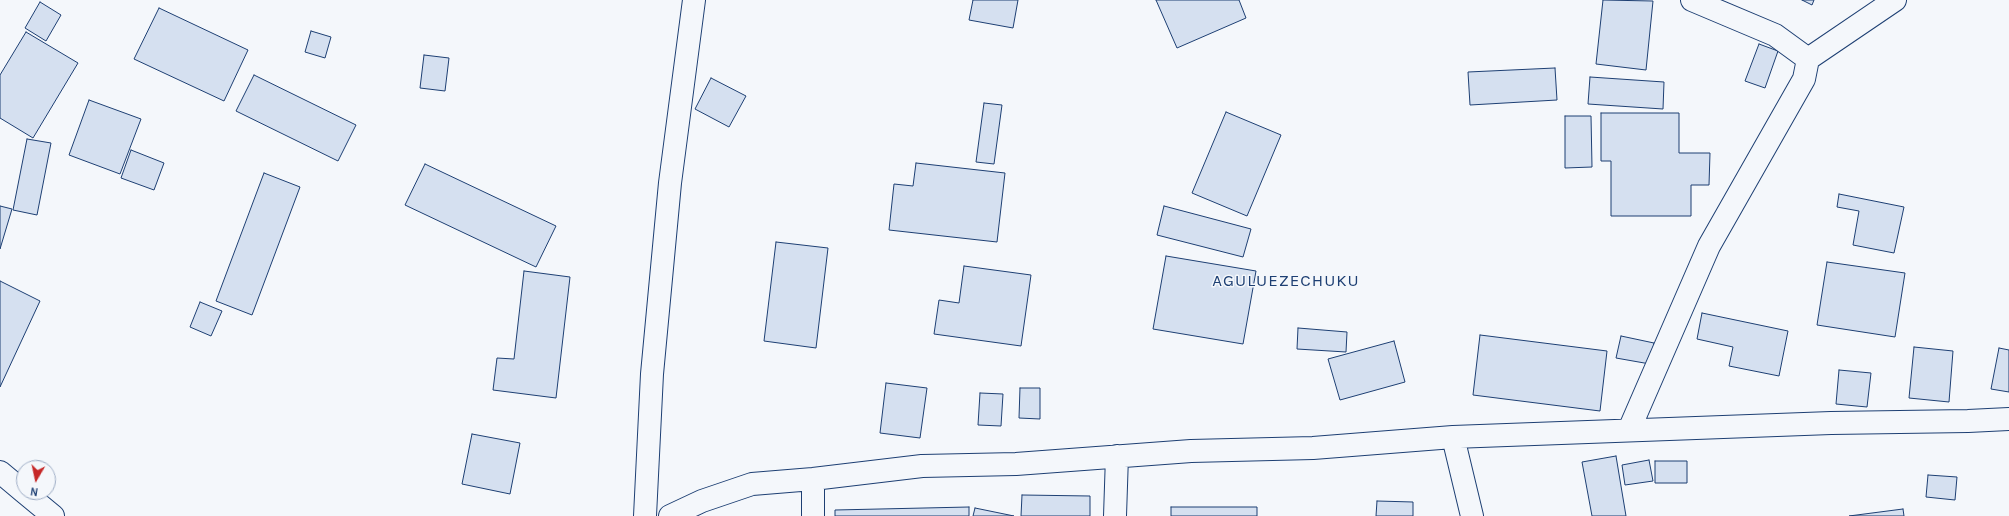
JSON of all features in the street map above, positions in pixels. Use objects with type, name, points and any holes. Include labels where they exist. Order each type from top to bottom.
[{"type":"street","points":[[645,516],[652,374],[670,183],[694,0]]},
{"type":"street","points":[[1692,0],[1775,35],[1808,59]]},
{"type":"street","points":[[1629,430],[1709,246],[1804,79],[1808,59],[1895,0]]},
{"type":"street","points":[[670,516],[702,501],[752,484],[814,479],[922,466],[1016,464],[1191,451],[1312,448],[1453,437],[1622,432],[1629,430],[2009,419]]},
{"type":"street","points":[[1453,437],[1472,516]]},
{"type":"street","points":[[1115,516],[1117,456]]},
{"type":"street","points":[[0,472],[16,485]]},
{"type":"street","points":[[813,516],[814,479]]},
{"type":"street","points":[[34,500],[53,516]]},
{"type":"building","points":[[973,0],[1018,0],[1013,28],[969,20]]},
{"type":"building","points":[[1156,0],[1239,0],[1246,18],[1177,48]]},
{"type":"building","points":[[1603,0],[1653,1],[1646,70],[1596,64]]},
{"type":"building","points":[[1802,0],[1814,0],[1812,5]]},
{"type":"building","points":[[40,2],[61,15],[46,41],[25,28]]},
{"type":"building","points":[[159,8],[248,50],[224,101],[134,59]]},
{"type":"building","points":[[311,31],[331,37],[325,58],[305,52]]},
{"type":"building","points":[[26,32],[78,63],[33,138],[0,118],[0,75]]},
{"type":"building","points":[[1759,44],[1778,51],[1765,88],[1745,81]]},
{"type":"building","points":[[424,55],[449,58],[445,91],[420,88]]},
{"type":"building","points":[[1555,68],[1557,100],[1470,105],[1468,72]]},
{"type":"building","points":[[254,75],[356,125],[338,161],[236,111]]},
{"type":"building","points":[[1590,77],[1664,82],[1663,109],[1588,104]]},
{"type":"building","points":[[711,78],[746,96],[729,127],[695,109]]},
{"type":"building","points":[[89,100],[141,119],[120,174],[69,155]]},
{"type":"building","points":[[984,103],[1002,105],[994,164],[976,162]]},
{"type":"building","points":[[1226,112],[1281,135],[1247,216],[1192,193]]},
{"type":"building","points":[[1601,113],[1679,113],[1679,153],[1710,153],[1709,185],[1691,185],[1691,216],[1611,216],[1611,161],[1601,161]]},
{"type":"building","points":[[1565,116],[1591,116],[1592,167],[1565,168]]},
{"type":"building","points":[[27,139],[51,143],[37,215],[13,210]]},
{"type":"building","points":[[131,150],[164,163],[154,190],[121,178]]},
{"type":"building","points":[[916,163],[1005,173],[997,242],[889,230],[894,184],[913,186]]},
{"type":"building","points":[[425,164],[556,226],[536,267],[405,205]]},
{"type":"building","points":[[264,173],[300,187],[252,315],[216,301]]},
{"type":"building","points":[[1839,194],[1904,207],[1894,253],[1853,245],[1859,211],[1837,207]]},
{"type":"building","points":[[0,206],[12,209],[0,249]]},
{"type":"building","points":[[1164,206],[1251,229],[1243,257],[1157,235]]},
{"type":"building","points":[[776,242],[828,248],[816,348],[764,341]]},
{"type":"building","points":[[1166,256],[1256,271],[1243,344],[1153,329]]},
{"type":"building","points":[[1827,262],[1905,273],[1895,337],[1817,325]]},
{"type":"building","points":[[964,266],[1031,275],[1021,346],[934,334],[939,300],[959,303]]},
{"type":"building","points":[[524,271],[570,277],[556,398],[493,390],[497,358],[514,359]]},
{"type":"building","points":[[0,281],[40,301],[0,387]]},
{"type":"building","points":[[200,302],[222,311],[211,336],[190,327]]},
{"type":"building","points":[[1702,313],[1788,331],[1779,376],[1729,366],[1733,347],[1697,339]]},
{"type":"building","points":[[1298,328],[1347,332],[1346,352],[1297,349]]},
{"type":"building","points":[[1480,335],[1607,351],[1600,411],[1473,395]]},
{"type":"building","points":[[1621,336],[1654,343],[1650,364],[1616,358]]},
{"type":"building","points":[[1394,341],[1405,382],[1340,400],[1328,359]]},
{"type":"building","points":[[1914,347],[1953,351],[1949,402],[1909,398]]},
{"type":"building","points":[[1999,348],[2009,350],[2009,392],[1991,389]]},
{"type":"building","points":[[1839,370],[1871,373],[1867,407],[1836,404]]},
{"type":"building","points":[[886,383],[927,388],[920,438],[880,433]]},
{"type":"building","points":[[1020,388],[1040,388],[1040,419],[1019,418]]},
{"type":"building","points":[[980,393],[1003,394],[1001,426],[978,425]]},
{"type":"building","points":[[472,434],[520,443],[510,494],[462,484]]},
{"type":"building","points":[[1616,456],[1626,516],[1592,516],[1582,462]]},
{"type":"building","points":[[1649,460],[1653,481],[1625,485],[1622,465]]},
{"type":"building","points":[[1655,461],[1687,461],[1687,483],[1655,483]]},
{"type":"building","points":[[1928,475],[1957,477],[1955,500],[1926,497]]},
{"type":"building","points":[[1022,495],[1090,496],[1090,516],[1021,516]]},
{"type":"building","points":[[1377,501],[1413,502],[1413,516],[1376,516]]},
{"type":"building","points":[[969,507],[969,516],[835,516],[835,510]]},
{"type":"building","points":[[1171,507],[1257,507],[1257,516],[1171,516]]},
{"type":"building","points":[[975,508],[1014,516],[973,516]]},
{"type":"building","points":[[1903,509],[1904,516],[1849,516]]},
{"type":"district","name":"AGULUEZECHUKU","points":[[1286,281]]}]
